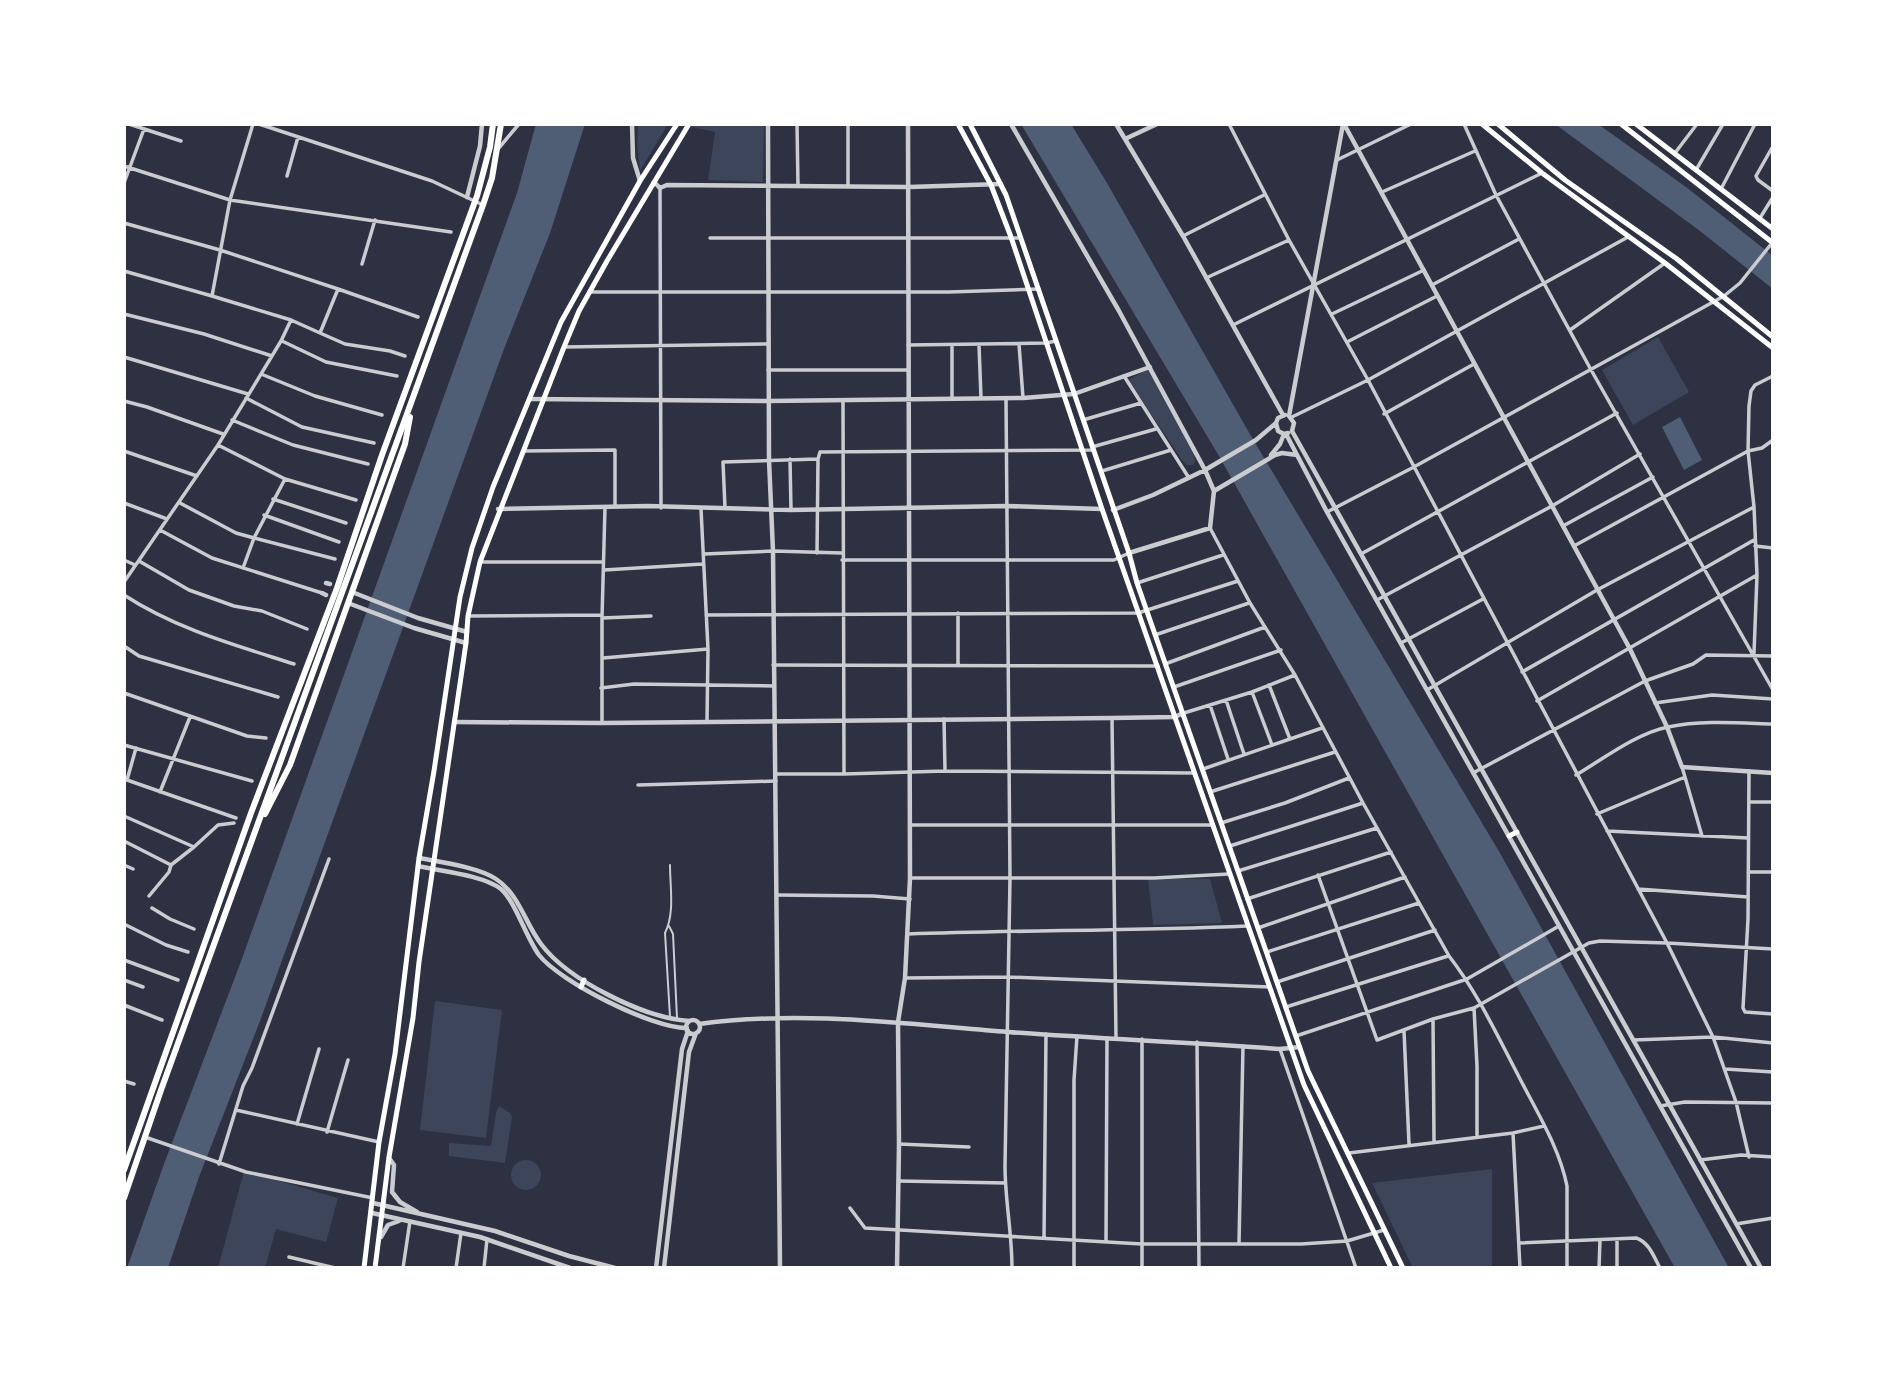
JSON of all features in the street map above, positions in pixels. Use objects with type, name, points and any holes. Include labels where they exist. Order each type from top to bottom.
[{"type":"highway","points":[[124,1198],[149,1138],[157,1088],[271,757],[337,588],[382,455],[485,173],[493,124]]},
{"type":"highway","points":[[124,1170],[256,830],[412,405],[492,178],[501,124]]},
{"type":"highway","points":[[256,830],[290,765],[405,444],[412,405]]},
{"type":"main road","points":[[364,1268],[379,1142],[395,1054],[419,858],[457,630],[460,597],[472,548],[561,322],[640,181],[677,124]]},
{"type":"main road","points":[[374,1268],[389,1157],[414,1018],[419,962],[468,616],[480,562],[498,509],[564,346],[590,292],[689,124]]},
{"type":"main road","points":[[958,124],[991,185],[1011,237],[1101,509],[1304,1085],[1391,1268]]},
{"type":"main road","points":[[970,124],[1002,184],[1022,238],[1137,583],[1316,1091],[1403,1268]]},
{"type":"main road","points":[[1482,124],[1542,173],[1630,236],[1773,348]]},
{"type":"main road","points":[[1498,124],[1565,180],[1677,259],[1773,337]]},
{"type":"main road","points":[[1621,124],[1772,243]]},
{"type":"main road","points":[[1636,124],[1773,229]]},
{"type":"main road","points":[[1509,836],[1517,832]]},
{"type":"main road","points":[[581,987],[584,980]]},
{"type":"street","points":[[129,124],[181,141]]},
{"type":"street","points":[[212,296],[230,201],[253,124]]},
{"type":"street","points":[[259,124],[432,181],[483,205]]},
{"type":"street","points":[[467,197],[480,146],[482,124]]},
{"type":"street","points":[[498,149],[519,124]]},
{"type":"street","points":[[632,124],[633,158],[640,181]]},
{"type":"street","points":[[768,124],[768,401],[773,551],[772,665],[776,774],[780,1268]]},
{"type":"street","points":[[797,124],[798,186]]},
{"type":"street","points":[[848,124],[848,186]]},
{"type":"street","points":[[897,1268],[898,1022],[905,978],[910,899],[908,124]]},
{"type":"street","points":[[1011,124],[1150,367],[1205,470],[1214,491],[1210,528],[1223,555],[1281,650],[1449,956],[1467,979],[1544,1126],[1564,1175],[1567,1268]]},
{"type":"street","points":[[1116,124],[1294,426],[1268,458]]},
{"type":"street","points":[[1125,139],[1157,124]]},
{"type":"street","points":[[1228,124],[1264,195],[1368,380],[1412,468],[1667,943],[1713,1037],[1736,1102],[1749,1157]]},
{"type":"street","points":[[1344,124],[1630,649],[1667,727],[1703,837]]},
{"type":"street","points":[[1288,416],[1344,124]]},
{"type":"street","points":[[1337,160],[1410,124]]},
{"type":"street","points":[[1464,124],[1519,239],[1773,690]]},
{"type":"street","points":[[1675,153],[1696,124]]},
{"type":"street","points":[[1696,170],[1723,124]]},
{"type":"street","points":[[1721,189],[1755,124]]},
{"type":"street","points":[[124,183],[144,129]]},
{"type":"street","points":[[287,176],[298,137]]},
{"type":"street","points":[[1773,146],[1756,176],[1773,191]]},
{"type":"street","points":[[1382,192],[1475,151]]},
{"type":"street","points":[[124,166],[230,201],[451,232]]},
{"type":"street","points":[[1233,325],[1542,173]]},
{"type":"street","points":[[654,182],[660,188],[661,508]]},
{"type":"street","points":[[660,188],[1002,184]]},
{"type":"street","points":[[1183,236],[1264,195]]},
{"type":"street","points":[[1760,218],[1773,197]]},
{"type":"street","points":[[362,264],[375,220]]},
{"type":"street","points":[[124,223],[220,250],[418,317]]},
{"type":"street","points":[[1113,510],[1189,479],[1256,440],[1276,423],[1278,418],[1368,380],[1630,236]]},
{"type":"street","points":[[710,238],[1022,238]]},
{"type":"street","points":[[1432,285],[1519,239]]},
{"type":"street","points":[[1206,278],[1289,240]]},
{"type":"street","points":[[1327,512],[1724,296],[1740,284],[1772,243]]},
{"type":"street","points":[[1570,330],[1665,263]]},
{"type":"street","points":[[1332,314],[1424,270]]},
{"type":"street","points":[[124,271],[291,320],[345,344],[405,356]]},
{"type":"street","points":[[320,333],[338,289]]},
{"type":"street","points":[[590,292],[909,292],[1040,289]]},
{"type":"street","points":[[1347,342],[1437,296]]},
{"type":"street","points":[[124,314],[204,334],[272,356]]},
{"type":"street","points":[[124,582],[218,445],[291,320]]},
{"type":"street","points":[[908,345],[1019,344],[1057,340]]},
{"type":"street","points":[[281,341],[326,362],[397,376]]},
{"type":"street","points":[[564,346],[769,344]]},
{"type":"street","points":[[1019,344],[1023,398]]},
{"type":"street","points":[[952,345],[952,398]]},
{"type":"street","points":[[979,345],[981,398]]},
{"type":"street","points":[[124,357],[247,396],[302,427],[374,443]]},
{"type":"street","points":[[1384,414],[1474,364]]},
{"type":"street","points":[[530,398],[768,401],[1063,396],[1150,367]]},
{"type":"street","points":[[768,370],[908,370]]},
{"type":"street","points":[[261,374],[315,396],[382,415]]},
{"type":"street","points":[[1124,376],[1189,479]]},
{"type":"street","points":[[1754,655],[1757,575],[1748,451],[1751,391],[1760,380],[1773,376]]},
{"type":"street","points":[[1006,398],[1010,877],[1007,931],[1005,1184],[1012,1268]]},
{"type":"street","points":[[843,400],[844,774]]},
{"type":"street","points":[[124,401],[223,434]]},
{"type":"street","points":[[1083,420],[1141,403]]},
{"type":"street","points":[[1361,554],[1616,413]]},
{"type":"street","points":[[232,420],[293,445],[368,464]]},
{"type":"street","points":[[1276,423],[1277,429],[1287,433],[1335,507],[1761,1268]]},
{"type":"street","points":[[817,553],[820,452],[1083,451],[1156,429]]},
{"type":"street","points":[[1287,433],[1327,512],[1509,836],[1557,928],[1573,951],[1751,1268]]},
{"type":"street","points":[[1574,546],[1773,440]]},
{"type":"street","points":[[218,445],[285,479],[356,500]]},
{"type":"street","points":[[521,451],[615,450],[615,506]]},
{"type":"street","points":[[1100,471],[1171,450]]},
{"type":"street","points":[[124,451],[197,476]]},
{"type":"street","points":[[1214,491],[1268,458],[1282,453],[1298,455]]},
{"type":"street","points":[[1377,600],[1552,506],[1640,454]]},
{"type":"street","points":[[790,459],[791,510]]},
{"type":"street","points":[[725,508],[723,462],[818,459]]},
{"type":"street","points":[[1563,526],[1653,477]]},
{"type":"street","points":[[243,568],[264,515],[285,479]]},
{"type":"street","points":[[274,499],[346,523]]},
{"type":"street","points":[[124,503],[167,519]]},
{"type":"street","points":[[180,503],[236,533],[335,559]]},
{"type":"street","points":[[498,509],[615,506],[791,510],[1006,506],[1101,509]]},
{"type":"street","points":[[603,723],[601,659],[605,507]]},
{"type":"street","points":[[1427,690],[1597,590],[1754,507]]},
{"type":"street","points":[[701,509],[708,649],[707,721]]},
{"type":"street","points":[[264,515],[339,542]]},
{"type":"street","points":[[842,560],[1114,560],[1119,556],[1210,528]]},
{"type":"street","points":[[160,530],[212,558],[324,594]]},
{"type":"street","points":[[1522,672],[1754,540]]},
{"type":"street","points":[[1755,546],[1773,548]]},
{"type":"street","points":[[704,554],[773,551],[842,553]]},
{"type":"street","points":[[1137,583],[1223,555]]},
{"type":"street","points":[[124,560],[137,563],[189,590],[234,606],[262,611],[307,629]]},
{"type":"street","points":[[480,562],[604,562]]},
{"type":"street","points":[[604,570],[704,564]]},
{"type":"street","points":[[1537,701],[1757,575]]},
{"type":"street","points":[[706,615],[1138,613],[1238,581]]},
{"type":"street","points":[[352,592],[418,618],[467,632]]},
{"type":"street","points":[[124,596],[178,626],[294,664]]},
{"type":"street","points":[[1401,643],[1483,599]]},
{"type":"street","points":[[348,603],[414,628],[466,643]]},
{"type":"street","points":[[1155,635],[1250,603]]},
{"type":"street","points":[[958,614],[958,666]]},
{"type":"street","points":[[468,616],[651,616]]},
{"type":"street","points":[[772,665],[1156,666],[1265,627]]},
{"type":"street","points":[[124,646],[139,656],[278,697]]},
{"type":"street","points":[[601,659],[708,649]]},
{"type":"street","points":[[1174,687],[1281,650]]},
{"type":"street","points":[[1474,773],[1645,681],[1693,664],[1706,655],[1773,656]]},
{"type":"street","points":[[454,722],[1175,717],[1295,675]]},
{"type":"street","points":[[601,688],[634,684],[774,685]]},
{"type":"street","points":[[1269,685],[1291,739]]},
{"type":"street","points":[[124,692],[247,736],[266,738]]},
{"type":"street","points":[[1252,692],[1272,746]]},
{"type":"street","points":[[1655,704],[1712,695],[1773,699]]},
{"type":"street","points":[[1226,700],[1244,754]]},
{"type":"street","points":[[1210,705],[1228,759]]},
{"type":"street","points":[[160,792],[190,717]]},
{"type":"street","points":[[1112,718],[1116,1038]]},
{"type":"street","points":[[944,719],[946,771]]},
{"type":"street","points":[[1576,775],[1629,743],[1667,727],[1728,723],[1773,724]]},
{"type":"street","points":[[1203,769],[1322,727]]},
{"type":"street","points":[[124,744],[252,781]]},
{"type":"street","points":[[136,748],[126,780],[235,820],[218,825],[171,865],[169,872],[149,896]]},
{"type":"street","points":[[1210,792],[1335,752]]},
{"type":"street","points":[[1682,767],[1773,773]]},
{"type":"street","points":[[776,774],[910,771],[1193,773]]},
{"type":"street","points":[[1749,771],[1744,1012],[1773,1014]]},
{"type":"street","points":[[1597,814],[1685,777]]},
{"type":"street","points":[[1221,823],[1285,803],[1349,778]]},
{"type":"street","points":[[638,785],[776,780]]},
{"type":"street","points":[[1749,802],[1773,802]]},
{"type":"street","points":[[1230,846],[1363,803]]},
{"type":"street","points":[[124,816],[194,847]]},
{"type":"street","points":[[910,825],[1212,825]]},
{"type":"street","points":[[1238,871],[1377,828]]},
{"type":"street","points":[[1606,831],[1748,838]]},
{"type":"street","points":[[124,841],[171,865]]},
{"type":"street","points":[[1247,899],[1391,852]]},
{"type":"street","points":[[419,858],[498,880],[519,904],[531,929],[551,956],[584,980],[621,1000],[670,1018],[695,1020],[699,1024],[700,1030],[696,1033],[689,1052],[664,1268]]},
{"type":"street","points":[[217,1163],[328,859]]},
{"type":"street","points":[[124,866],[133,869]]},
{"type":"street","points":[[418,866],[482,880],[501,890],[540,956],[569,981],[648,1019],[696,1033]]},
{"type":"street","points":[[1748,873],[1773,872]]},
{"type":"street","points":[[910,878],[1115,878],[1229,874]]},
{"type":"street","points":[[1318,876],[1377,1040],[1433,1019],[1474,1008],[1581,946],[1600,941],[1773,949]]},
{"type":"street","points":[[1258,928],[1405,877]]},
{"type":"street","points":[[1638,889],[1748,897]]},
{"type":"street","points":[[777,895],[910,899]]},
{"type":"street","points":[[1267,952],[1419,903]]},
{"type":"street","points":[[152,908],[194,929]]},
{"type":"street","points":[[124,924],[166,945],[188,952]]},
{"type":"street","points":[[908,934],[1116,932],[1247,926]]},
{"type":"street","points":[[1296,1036],[1467,979],[1557,928]]},
{"type":"street","points":[[1277,982],[1435,930]]},
{"type":"street","points":[[1286,1007],[1449,956]]},
{"type":"street","points":[[124,960],[178,980]]},
{"type":"street","points":[[905,978],[1008,977],[1270,987]]},
{"type":"street","points":[[124,980],[143,987]]},
{"type":"street","points":[[124,1005],[162,1020]]},
{"type":"street","points":[[1474,1008],[1477,1136]]},
{"type":"street","points":[[699,1024],[732,1019],[776,1018],[898,1022],[1008,1032],[1300,1048]]},
{"type":"street","points":[[1433,1019],[1434,1141]]},
{"type":"street","points":[[656,1268],[682,1049],[689,1021]]},
{"type":"street","points":[[1404,1031],[1409,1144]]},
{"type":"street","points":[[1044,1238],[1046,1034]]},
{"type":"street","points":[[1074,1268],[1074,1080],[1077,1036]]},
{"type":"street","points":[[1634,1040],[1713,1037],[1773,1043]]},
{"type":"street","points":[[1106,1242],[1107,1038]]},
{"type":"street","points":[[1142,1040],[1142,1268]]},
{"type":"street","points":[[1197,1042],[1199,1268]]},
{"type":"street","points":[[1239,1242],[1243,1046]]},
{"type":"street","points":[[297,1124],[319,1049]]},
{"type":"street","points":[[1280,1049],[1356,1268]]},
{"type":"street","points":[[327,1132],[348,1060]]},
{"type":"street","points":[[1725,1069],[1773,1072]]},
{"type":"street","points":[[124,1081],[134,1084]]},
{"type":"street","points":[[1660,1106],[1670,1103],[1773,1103]]},
{"type":"street","points":[[236,1110],[379,1142]]},
{"type":"street","points":[[1346,1154],[1513,1133],[1544,1126]]},
{"type":"street","points":[[1513,1133],[1520,1268]]},
{"type":"street","points":[[149,1138],[217,1163],[374,1200],[382,1205],[420,1215],[495,1231],[615,1268]]},
{"type":"street","points":[[899,1144],[969,1147]]},
{"type":"street","points":[[1700,1160],[1741,1155],[1773,1157]]},
{"type":"street","points":[[389,1157],[394,1165],[392,1192],[400,1202],[420,1215]]},
{"type":"street","points":[[899,1181],[1005,1184]]},
{"type":"street","points":[[850,1208],[865,1227],[1142,1244],[1301,1244],[1348,1241],[1384,1230]]},
{"type":"street","points":[[372,1213],[487,1239],[570,1268]]},
{"type":"street","points":[[1736,1224],[1773,1218]]},
{"type":"street","points":[[377,1243],[388,1225],[396,1221],[408,1221]]},
{"type":"street","points":[[403,1268],[408,1221]]},
{"type":"street","points":[[456,1268],[461,1233]]},
{"type":"street","points":[[484,1268],[487,1239]]},
{"type":"street","points":[[1617,1239],[1617,1268]]},
{"type":"street","points":[[1599,1268],[1600,1240]]},
{"type":"street","points":[[1520,1243],[1642,1240],[1660,1268]]},
{"type":"street","points":[[528,1254],[533,1244]]},
{"type":"street","points":[[289,1256],[335,1268]]},
{"type":"lane","points":[[670,865],[671,905],[669,925],[665,933],[670,1018]]},
{"type":"lane","points":[[669,925],[673,934],[677,1020]]},
{"type":"shaded area","points":[[536,124],[585,124],[550,233],[504,349],[260,1021],[199,1177],[168,1268],[127,1268],[240,964],[517,193]]},
{"type":"shaded area","points":[[638,124],[668,124],[640,171],[637,144]]},
{"type":"shaded area","points":[[693,124],[764,124],[763,182],[708,180],[715,132],[692,127]]},
{"type":"shaded area","points":[[1021,124],[1071,124],[1251,436],[1500,853],[1729,1268],[1675,1268],[1219,456]]},
{"type":"shaded area","points":[[1555,124],[1598,124],[1686,187],[1773,256],[1773,289],[1700,231]]},
{"type":"shaded area","points":[[1658,337],[1689,392],[1633,425],[1602,370]]},
{"type":"shaded area","points":[[1149,369],[1194,453],[1193,465],[1186,465],[1182,460],[1128,380]]},
{"type":"shaded area","points":[[1680,417],[1702,460],[1684,470],[1662,427]]},
{"type":"shaded area","points":[[1148,879],[1210,879],[1222,923],[1153,925]]},
{"type":"shaded area","points":[[435,1001],[502,1010],[486,1138],[420,1130]]},
{"type":"shaded area","points":[[499,1106],[512,1117],[505,1163],[449,1156],[449,1143],[491,1146]]},
{"type":"shaded area","points":[[526,1160],[537,1164],[541,1175],[537,1186],[526,1190],[515,1186],[511,1175],[515,1164]]},
{"type":"shaded area","points":[[1492,1169],[1492,1268],[1413,1268],[1372,1183]]},
{"type":"shaded area","points":[[244,1171],[338,1198],[326,1242],[276,1229],[265,1268],[218,1268]]}]
